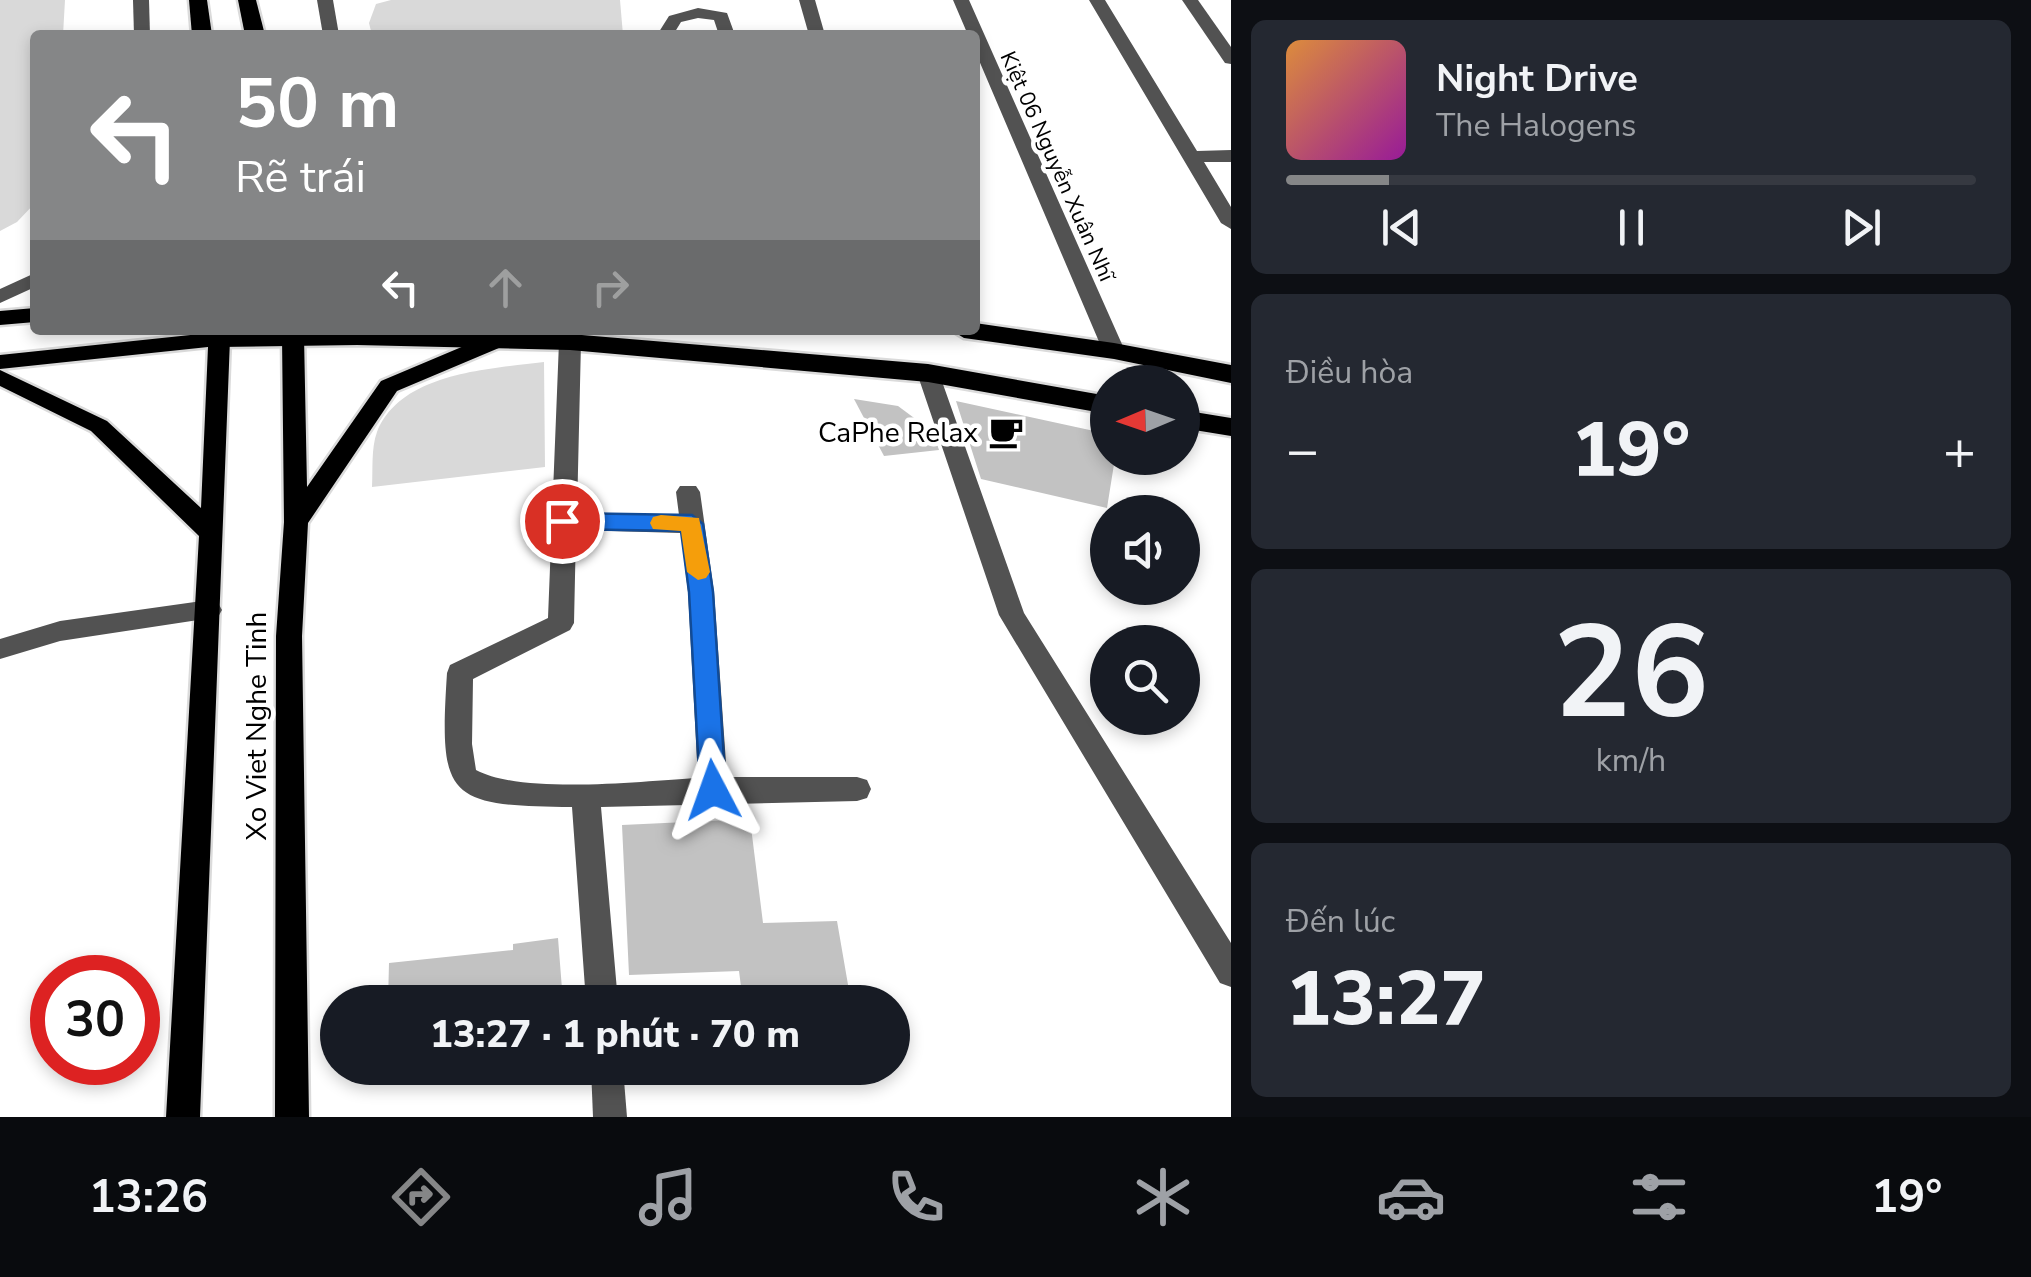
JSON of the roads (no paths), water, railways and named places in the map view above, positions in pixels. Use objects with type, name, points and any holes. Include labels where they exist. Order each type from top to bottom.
[{"type":"highway","points":[[198,0],[201,30]]},
{"type":"highway","points":[[247,0],[254,30]]},
{"type":"highway","points":[[980,332],[1114,351],[1231,374]]},
{"type":"highway","points":[[351,335],[570,342],[928,374],[1090,402]]},
{"type":"highway","points":[[1200,422],[1231,427]]},
{"type":"main road","points":[[0,318],[30,315]]},
{"type":"main road","points":[[0,362],[219,335]]},
{"type":"main road","name":"Xo Viet Nghe Tinh","points":[[183,1117],[219,335]]},
{"type":"main road","name":"Xo Viet Nghe Tinh","points":[[292,335],[296,522],[289,636],[292,1117]]},
{"type":"main road","points":[[296,522],[390,386],[498,340]]},
{"type":"main road","points":[[0,377],[99,426],[210,532]]},
{"type":"street","points":[[140,0],[142,30]]},
{"type":"street","points":[[325,0],[330,30]]},
{"type":"street","points":[[808,0],[816,30]]},
{"type":"street","name":"Kiệt 06 Nguyễn Xuân Nhĩ","points":[[961,0],[974,30]]},
{"type":"street","points":[[1097,0],[1231,223]]},
{"type":"street","points":[[1190,0],[1229,52]]},
{"type":"street","points":[[669,30],[676,19],[698,13],[721,16],[725,30]]},
{"type":"street","name":"Kiệt 06 Nguyễn Xuân Nhĩ","points":[[980,44],[1114,351]]},
{"type":"street","points":[[1192,157],[1231,156]]},
{"type":"street","points":[[0,298],[30,282]]},
{"type":"street","points":[[570,342],[561,623],[460,673],[462,775],[470,784],[492,790],[586,796],[857,789]]},
{"type":"street","points":[[928,374],[1012,616],[1231,972]]},
{"type":"street","points":[[688,492],[701,592],[713,790]]},
{"type":"street","points":[[562,521],[692,524]]},
{"type":"street","points":[[0,650],[60,631],[209,610]]},
{"type":"street","points":[[586,796],[601,985]]},
{"type":"street","points":[[607,1085],[610,1117]]},
{"type":"place","name":"CaPhe Relax","points":[[1006,432]]}]
